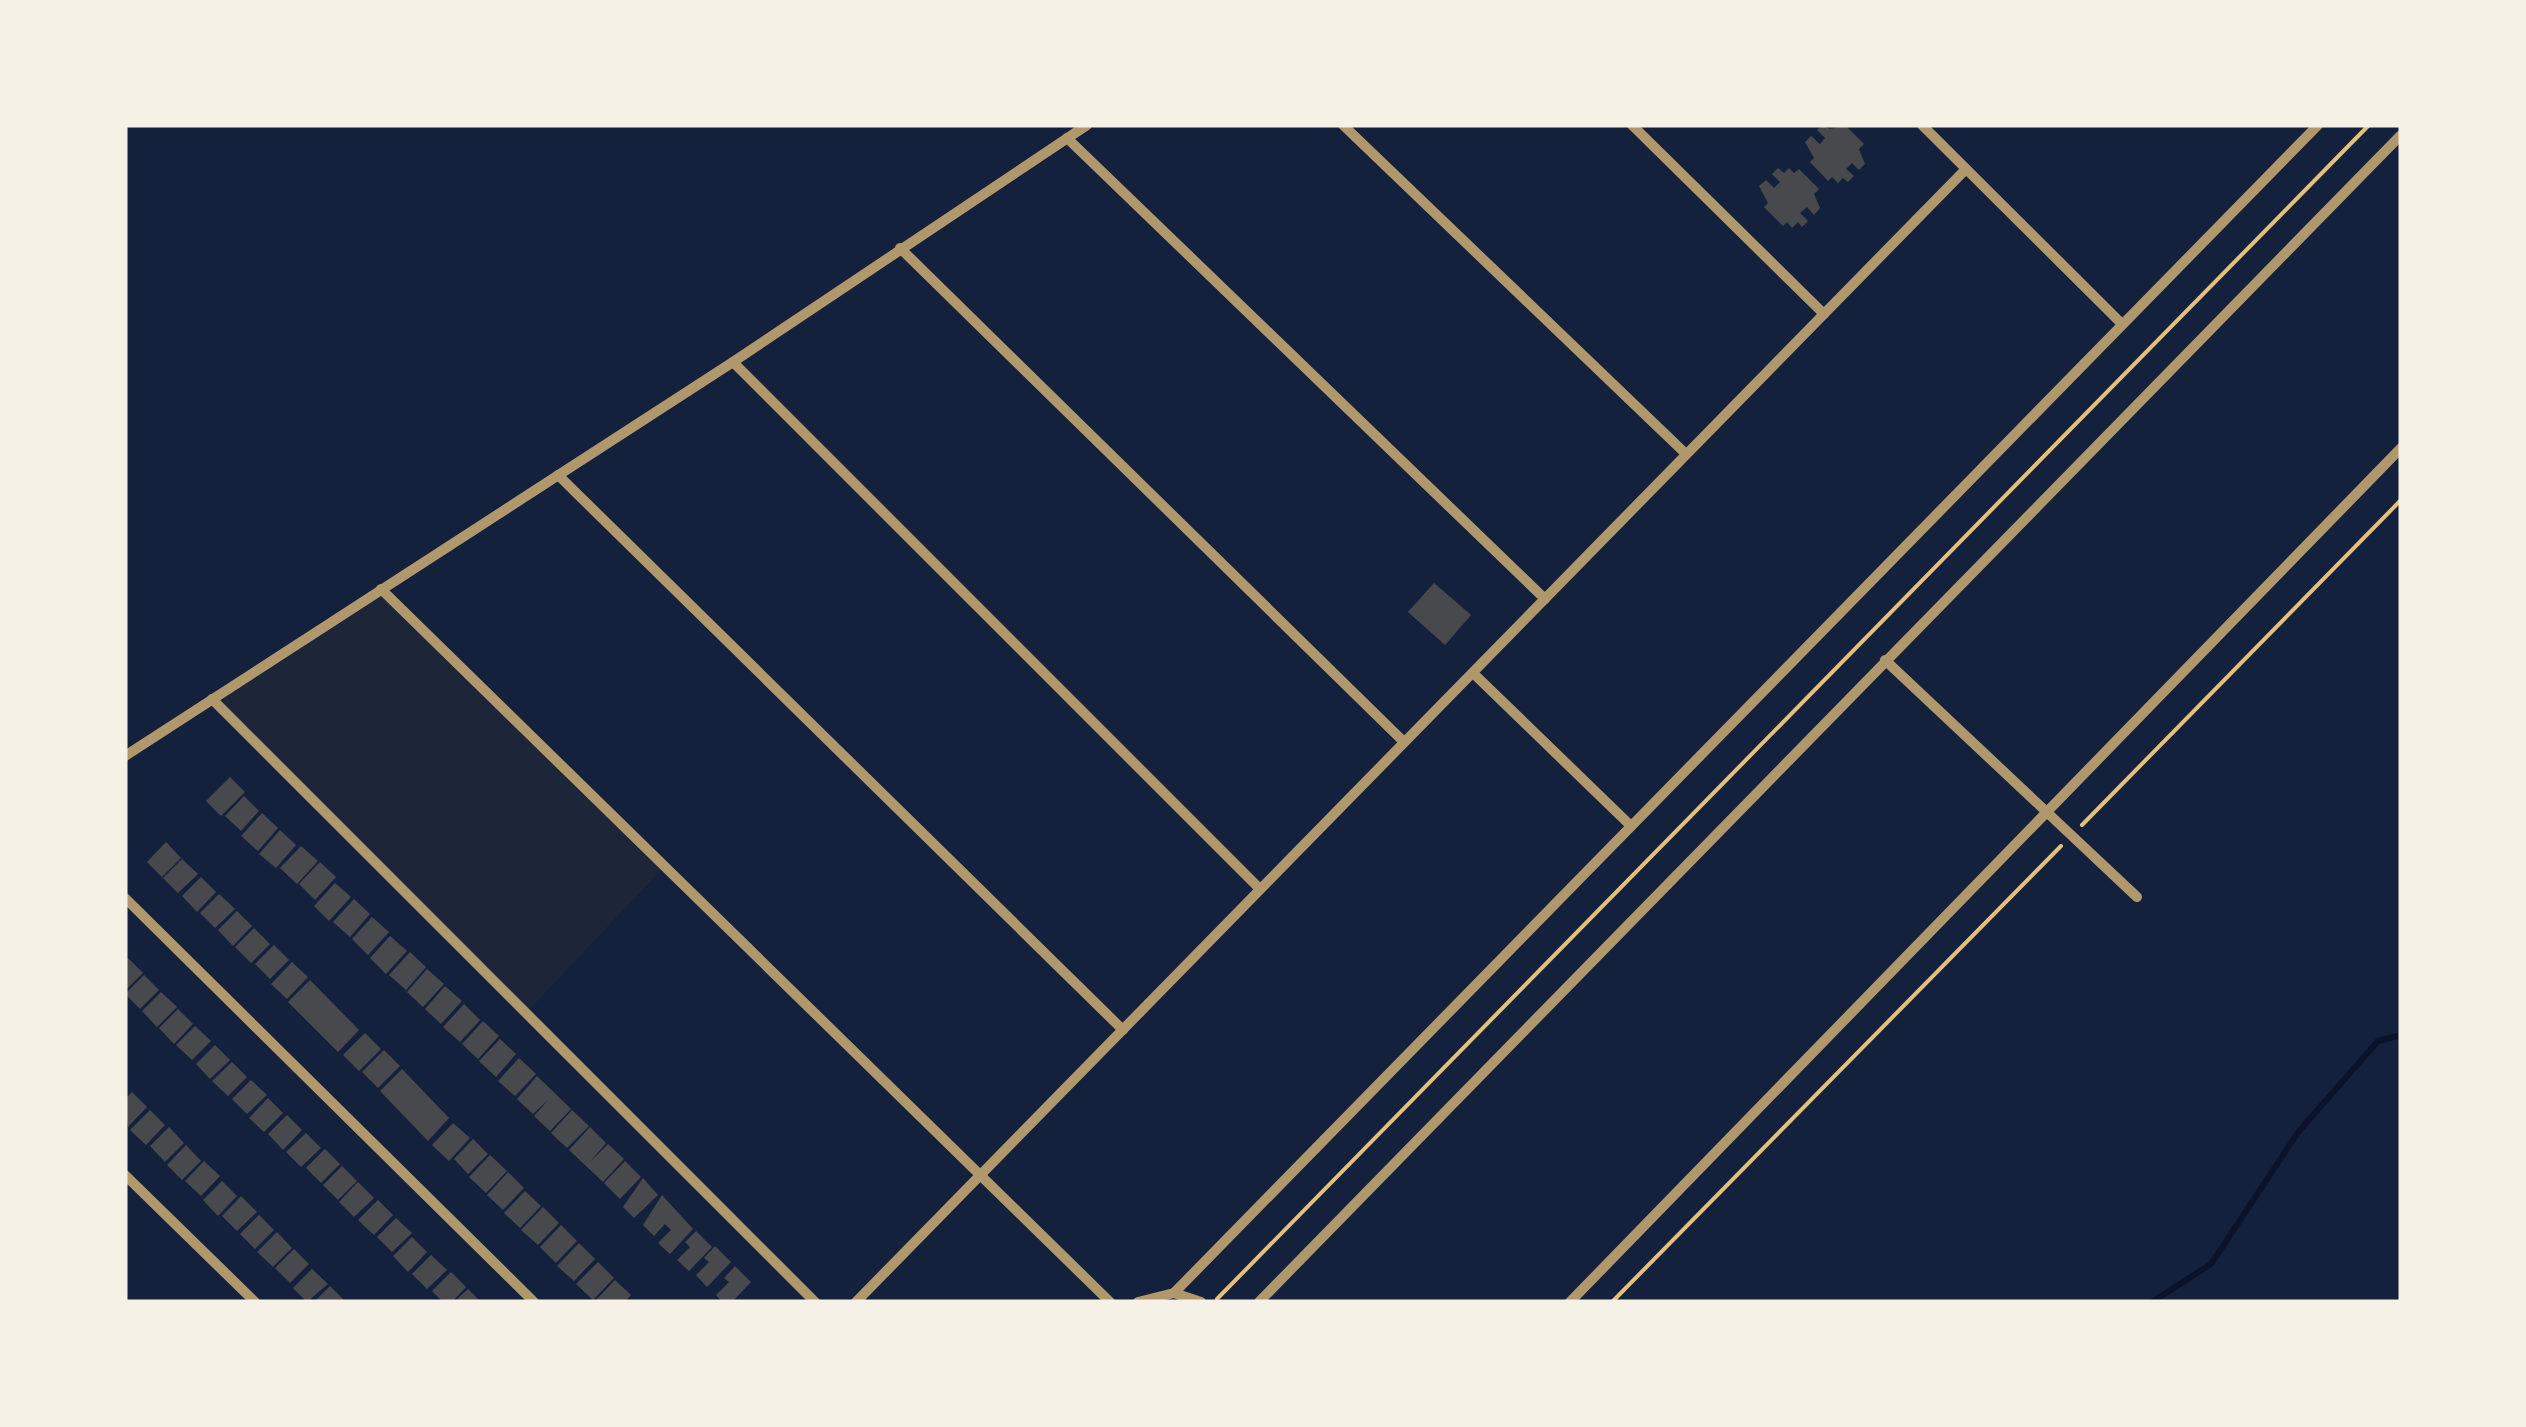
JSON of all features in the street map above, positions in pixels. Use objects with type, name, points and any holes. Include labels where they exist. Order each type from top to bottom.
[{"type":"street","points":[[125,756],[732,362],[1087,125]]},
{"type":"street","points":[[1343,125],[1686,454]]},
{"type":"street","points":[[1632,125],[1824,314]]},
{"type":"street","points":[[1922,125],[2122,324]]},
{"type":"street","points":[[1138,1302],[1174,1293],[2318,125]]},
{"type":"street","points":[[1258,1302],[2401,135]]},
{"type":"street","points":[[1067,138],[1545,599]]},
{"type":"street","points":[[856,1302],[1966,169]]},
{"type":"street","points":[[900,248],[1404,742]]},
{"type":"street","points":[[732,362],[1260,890]]},
{"type":"street","points":[[1570,1302],[2401,448]]},
{"type":"street","points":[[558,474],[1123,1030]]},
{"type":"street","points":[[381,589],[1110,1302]]},
{"type":"street","points":[[1885,660],[2137,897]]},
{"type":"street","points":[[1472,673],[1631,826]]},
{"type":"street","points":[[212,699],[814,1302]]},
{"type":"street","points":[[125,898],[534,1302]]},
{"type":"street","points":[[125,1175],[255,1302]]},
{"type":"street","points":[[1174,1293],[1201,1302]]},
{"type":"path","points":[[1214,1302],[2369,125]]},
{"type":"path","points":[[1612,1302],[2401,500]]},
{"type":"shaded area","points":[[381,589],[665,866],[526,1013],[212,699]]},
{"type":"building","points":[[1822,125],[1830,129],[1845,125],[1864,144],[1859,149],[1865,164],[1859,170],[1852,163],[1846,169],[1854,176],[1848,182],[1843,178],[1838,183],[1832,177],[1828,181],[1810,162],[1814,158],[1805,142],[1811,136],[1820,144],[1825,138],[1817,130]]},
{"type":"building","points":[[1778,168],[1784,173],[1789,168],[1794,173],[1799,169],[1819,189],[1814,194],[1820,208],[1814,215],[1807,207],[1800,213],[1808,221],[1802,227],[1798,222],[1792,228],[1787,222],[1783,226],[1764,207],[1768,203],[1759,186],[1766,180],[1774,188],[1780,182],[1772,174]]},
{"type":"building","points":[[1434,583],[1471,615],[1445,645],[1408,612]]},
{"type":"building","points":[[230,777],[245,792],[221,816],[206,801]]},
{"type":"building","points":[[244,796],[259,811],[241,831],[225,816]]},
{"type":"building","points":[[262,813],[278,828],[258,851],[241,836]]},
{"type":"building","points":[[280,830],[296,845],[276,868],[259,854]]},
{"type":"building","points":[[166,842],[181,858],[162,877],[147,862]]},
{"type":"building","points":[[301,846],[318,861],[297,884],[280,868]]},
{"type":"building","points":[[182,859],[198,874],[178,893],[163,878]]},
{"type":"building","points":[[320,862],[336,877],[315,900],[299,884]]},
{"type":"building","points":[[201,877],[216,892],[197,912],[182,896]]},
{"type":"building","points":[[335,883],[351,897],[329,921],[314,906]]},
{"type":"building","points":[[219,894],[235,909],[215,928],[200,913]]},
{"type":"building","points":[[354,899],[370,914],[350,937],[333,922]]},
{"type":"building","points":[[237,911],[252,926],[233,946],[218,930]]},
{"type":"building","points":[[372,917],[389,932],[368,955],[352,939]]},
{"type":"building","points":[[254,928],[270,944],[251,963],[235,947]]},
{"type":"building","points":[[390,936],[407,951],[386,974],[370,958]]},
{"type":"building","points":[[274,945],[289,960],[270,979],[255,964]]},
{"type":"building","points":[[410,952],[426,967],[406,990],[389,975]]},
{"type":"building","points":[[128,958],[143,973],[125,991],[125,961]]},
{"type":"building","points":[[292,962],[308,977],[287,999],[271,984]]},
{"type":"building","points":[[427,969],[444,984],[423,1007],[407,992]]},
{"type":"building","points":[[144,975],[159,990],[140,1009],[125,994]]},
{"type":"building","points":[[310,980],[359,1030],[338,1052],[288,1002]]},
{"type":"building","points":[[445,986],[462,1001],[441,1024],[425,1009]]},
{"type":"building","points":[[161,992],[177,1007],[157,1027],[142,1011]]},
{"type":"building","points":[[464,1004],[480,1020],[460,1042],[443,1027]]},
{"type":"building","points":[[178,1009],[193,1024],[174,1044],[159,1028]]},
{"type":"building","points":[[483,1021],[499,1036],[478,1059],[462,1044]]},
{"type":"building","points":[[195,1026],[211,1041],[192,1060],[176,1045]]},
{"type":"building","points":[[365,1033],[381,1049],[359,1071],[343,1055]]},
{"type":"building","points":[[500,1039],[516,1054],[496,1077],[479,1061]]},
{"type":"building","points":[[215,1045],[230,1060],[210,1079],[196,1064]]},
{"type":"building","points":[[384,1050],[400,1066],[378,1088],[362,1072]]},
{"type":"building","points":[[519,1058],[536,1074],[515,1096],[498,1081]]},
{"type":"building","points":[[232,1062],[247,1077],[228,1096],[212,1081]]},
{"type":"building","points":[[402,1069],[449,1118],[428,1141],[380,1091]]},
{"type":"building","points":[[537,1076],[571,1109],[550,1131],[534,1116],[549,1099],[533,1114],[517,1099]]},
{"type":"building","points":[[251,1080],[267,1095],[247,1114],[232,1099]]},
{"type":"building","points":[[132,1092],[147,1107],[128,1127],[125,1099]]},
{"type":"building","points":[[268,1098],[283,1113],[264,1132],[249,1118]]},
{"type":"building","points":[[150,1110],[165,1125],[146,1145],[130,1130]]},
{"type":"building","points":[[572,1110],[589,1126],[567,1148],[551,1133]]},
{"type":"building","points":[[287,1115],[302,1130],[283,1150],[268,1134]]},
{"type":"building","points":[[453,1123],[470,1138],[449,1161],[432,1145]]},
{"type":"building","points":[[169,1127],[184,1143],[165,1162],[150,1146]]},
{"type":"building","points":[[590,1127],[606,1143],[590,1162],[608,1144],[624,1159],[603,1182],[569,1150]]},
{"type":"building","points":[[306,1133],[321,1148],[301,1167],[286,1152]]},
{"type":"building","points":[[473,1139],[488,1154],[468,1174],[454,1159]]},
{"type":"building","points":[[186,1145],[201,1161],[182,1180],[167,1165]]},
{"type":"building","points":[[325,1149],[340,1164],[321,1183],[306,1168]]},
{"type":"building","points":[[490,1155],[507,1171],[486,1193],[469,1177]]},
{"type":"building","points":[[204,1161],[220,1176],[201,1196],[185,1181]]},
{"type":"building","points":[[625,1161],[641,1177],[620,1199],[604,1183]]},
{"type":"building","points":[[342,1166],[357,1181],[338,1200],[323,1185]]},
{"type":"building","points":[[508,1172],[524,1188],[503,1210],[487,1195]]},
{"type":"building","points":[[643,1178],[658,1195],[634,1218],[623,1207]]},
{"type":"building","points":[[222,1181],[237,1196],[218,1216],[203,1200]]},
{"type":"building","points":[[358,1182],[374,1198],[354,1217],[339,1202]]},
{"type":"building","points":[[525,1191],[541,1206],[520,1228],[504,1213]]},
{"type":"building","points":[[662,1195],[693,1229],[670,1254],[658,1243],[671,1230],[665,1224],[654,1236],[643,1225]]},
{"type":"building","points":[[241,1196],[257,1212],[237,1231],[222,1216]]},
{"type":"building","points":[[378,1200],[393,1215],[374,1235],[358,1220]]},
{"type":"building","points":[[543,1207],[559,1223],[538,1245],[521,1230]]},
{"type":"building","points":[[259,1215],[274,1230],[255,1249],[240,1234]]},
{"type":"building","points":[[396,1218],[412,1233],[392,1252],[377,1237]]},
{"type":"building","points":[[561,1225],[577,1241],[556,1263],[540,1247]]},
{"type":"building","points":[[696,1231],[712,1247],[689,1271],[677,1260],[690,1247],[685,1242]]},
{"type":"building","points":[[277,1232],[292,1248],[273,1267],[257,1252]]},
{"type":"building","points":[[412,1237],[427,1252],[408,1272],[393,1256]]},
{"type":"building","points":[[579,1243],[595,1259],[574,1281],[557,1266]]},
{"type":"building","points":[[715,1246],[731,1262],[707,1287],[696,1275],[709,1262],[704,1258]]},
{"type":"building","points":[[294,1249],[309,1264],[290,1283],[275,1268]]},
{"type":"building","points":[[431,1255],[447,1270],[427,1289],[412,1274]]},
{"type":"building","points":[[598,1262],[614,1278],[593,1300],[576,1284]]},
{"type":"building","points":[[735,1266],[751,1282],[732,1302],[722,1302],[716,1295],[729,1282],[724,1278]]},
{"type":"building","points":[[312,1269],[328,1284],[307,1302],[293,1288]]},
{"type":"building","points":[[451,1272],[466,1287],[452,1302],[443,1302],[432,1291]]},
{"type":"building","points":[[615,1280],[631,1295],[625,1302],[594,1302]]},
{"type":"building","points":[[330,1286],[346,1302],[314,1302]]},
{"type":"building","points":[[468,1289],[481,1302],[454,1302]]},
{"type":"waterway","points":[[2152,1302],[2211,1264],[2299,1131],[2378,1041],[2401,1035]]}]
